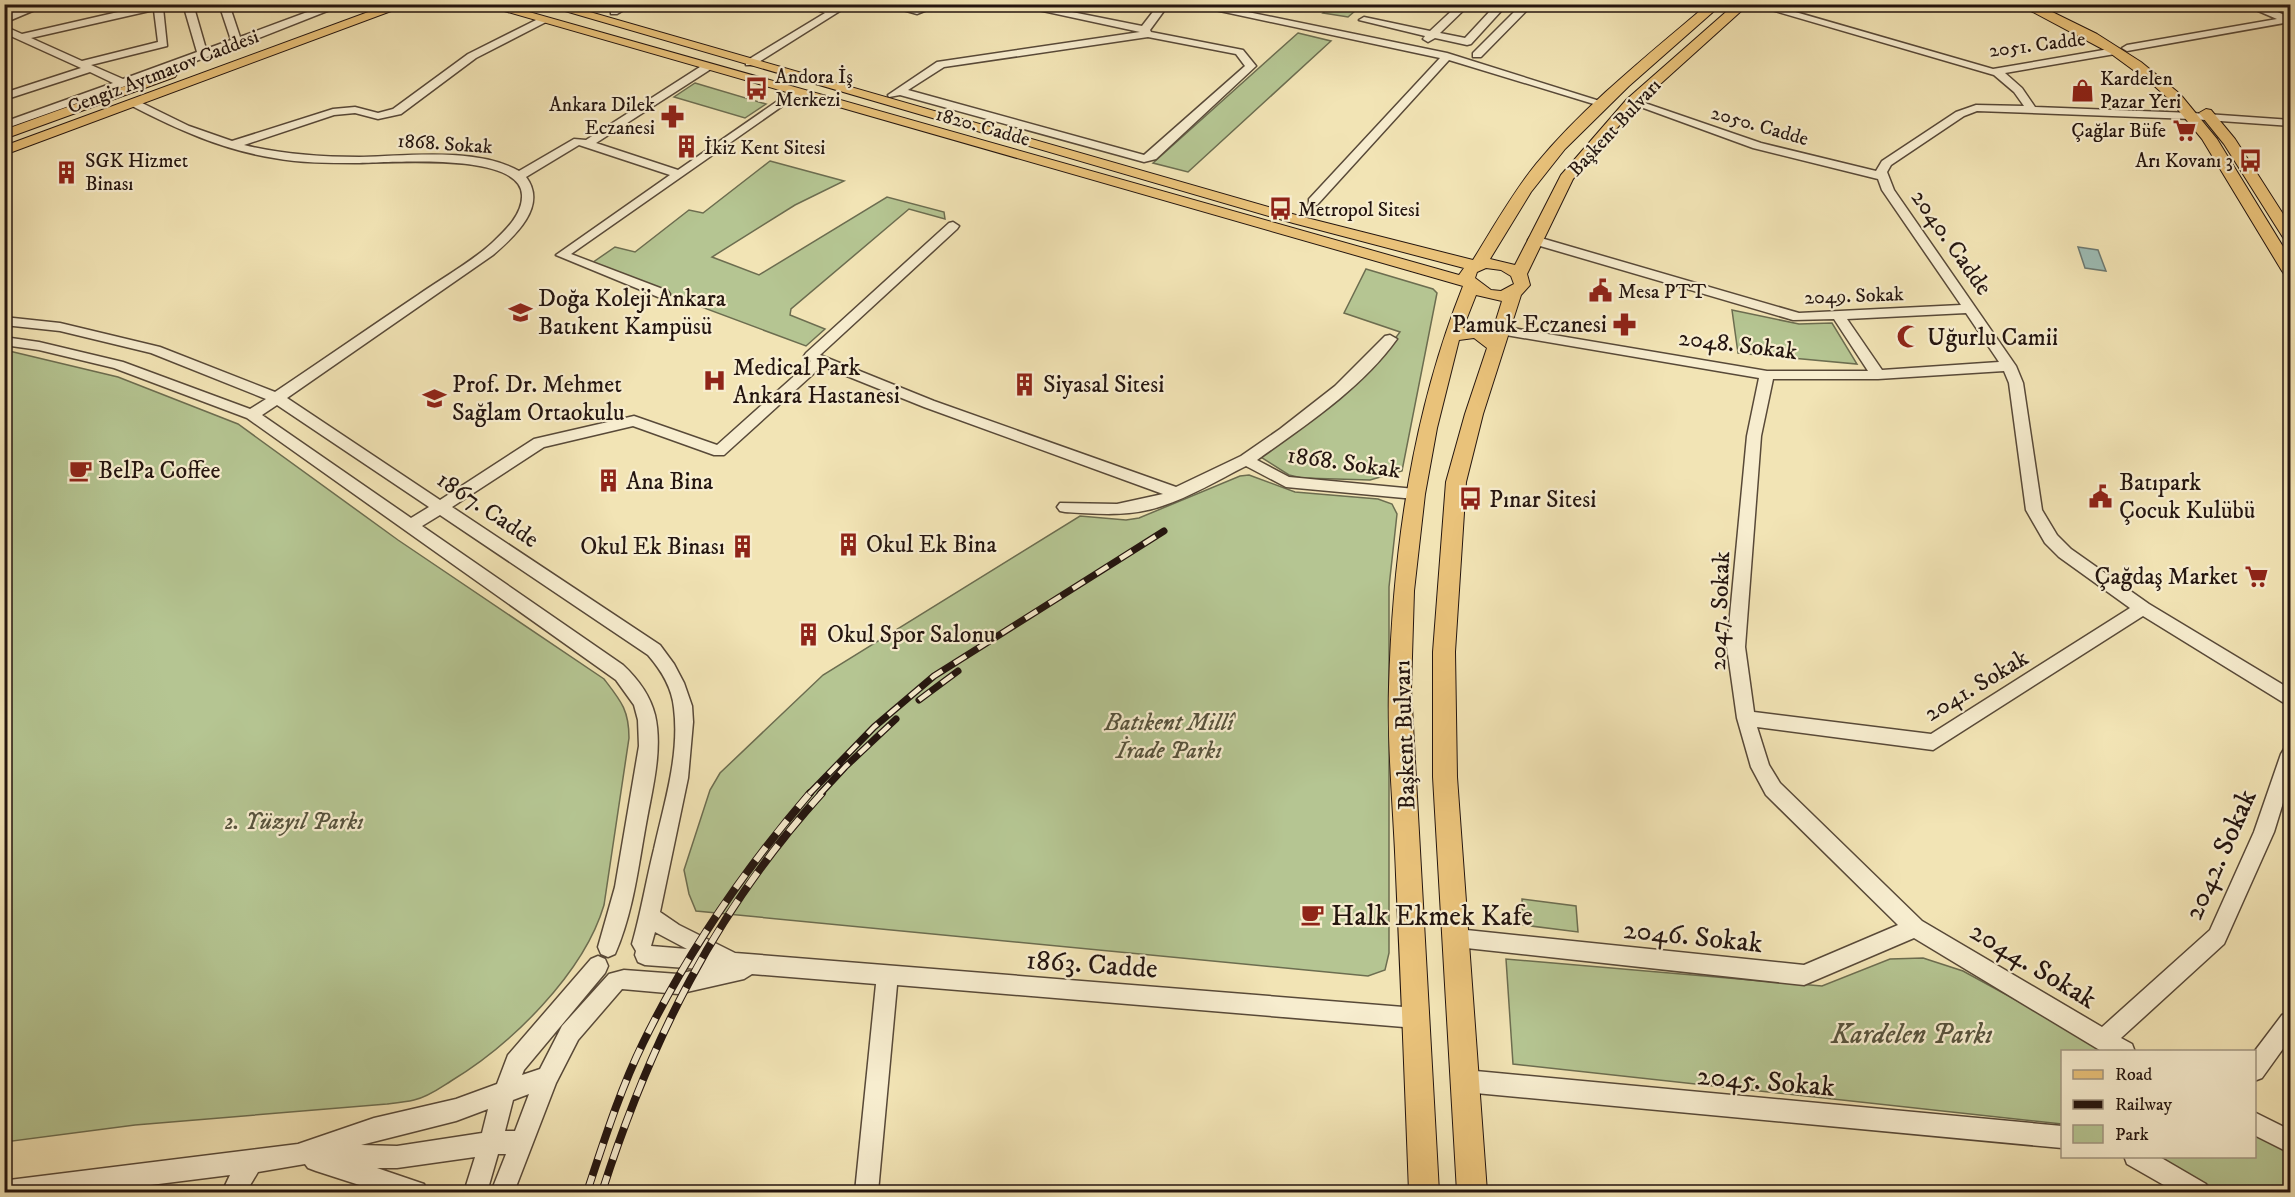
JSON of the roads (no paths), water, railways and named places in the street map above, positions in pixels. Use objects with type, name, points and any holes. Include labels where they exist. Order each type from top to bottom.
[{"type":"main road","name":"Cengiz Aytmatov Caddesi","points":[[4,135],[363,4]]},
{"type":"main road","name":"Cengiz Aytmatov Caddesi","points":[[4,151],[317,34],[404,4]]},
{"type":"main road","name":"1820. Cadde","points":[[486,4],[1404,267],[1473,275]]},
{"type":"main road","name":"1820. Cadde","points":[[548,4],[1298,220],[1411,249],[1473,275]]},
{"type":"main road","name":"Başkent Bulvarı","points":[[1424,1192],[1400,689],[1404,591],[1415,494],[1428,428],[1451,337],[1473,275],[1538,171],[1575,128],[1605,99],[1716,4]]},
{"type":"main road","name":"Başkent Bulvarı","points":[[1472,1192],[1445,770],[1444,652],[1456,482],[1516,284],[1536,237],[1566,178],[1632,102],[1743,4]]},
{"type":"main road","points":[[2024,4],[2121,49],[2159,71],[2210,117],[2230,142],[2290,236]]},
{"type":"main road","points":[[2042,4],[2088,26],[2121,49],[2193,116],[2211,141],[2290,271]]},
{"type":"main road","points":[[1504,224],[1516,235],[1536,237]]},
{"type":"main road","points":[[1404,267],[1418,265],[1422,261],[1422,256],[1411,249]]},
{"type":"main road","points":[[1495,264],[1513,269],[1516,284],[1489,295],[1473,275],[1495,264]]},
{"type":"main road","points":[[1451,337],[1461,332],[1479,333],[1498,339]]},
{"type":"street","points":[[4,20],[44,4]]},
{"type":"street","points":[[188,4],[203,55]]},
{"type":"street","points":[[224,4],[237,43]]},
{"type":"street","points":[[614,12],[629,4]]},
{"type":"street","points":[[807,4],[833,12]]},
{"type":"street","points":[[750,63],[846,4]]},
{"type":"street","points":[[887,4],[917,11],[937,4]]},
{"type":"street","points":[[898,91],[1144,159],[1152,156],[1251,66],[1239,52],[1015,4]]},
{"type":"street","points":[[883,102],[941,64],[1147,32],[1164,4]]},
{"type":"street","points":[[1192,4],[1448,56],[1605,99]]},
{"type":"street","points":[[1235,4],[1355,28],[1467,42],[1498,9],[1479,4]]},
{"type":"street","points":[[1429,39],[1465,4]]},
{"type":"street","points":[[1477,55],[1528,4]]},
{"type":"street","name":"2051. Cadde","points":[[1756,4],[1996,71],[2289,20]]},
{"type":"street","points":[[2247,4],[2289,20]]},
{"type":"street","points":[[21,37],[116,10],[163,6],[163,44],[170,67]]},
{"type":"street","points":[[4,126],[334,6]]},
{"type":"street","points":[[1355,28],[1373,11]]},
{"type":"street","points":[[231,145],[333,112],[354,110],[378,116],[397,112],[472,56],[542,20]]},
{"type":"street","points":[[1364,20],[1429,39],[1605,99]]},
{"type":"street","points":[[4,29],[123,83]]},
{"type":"street","points":[[4,97],[86,66],[163,44]]},
{"type":"street","points":[[1313,202],[1448,56]]},
{"type":"street","points":[[587,144],[707,68]]},
{"type":"street","points":[[1996,71],[2018,90],[2031,109]]},
{"type":"street","points":[[663,294],[562,255],[796,93]]},
{"type":"street","name":"2050. Cadde","points":[[1632,102],[1757,146],[1881,176]]},
{"type":"street","name":"1868. Sokak","points":[[134,103],[175,124],[231,145],[258,152],[304,158],[468,162],[501,168],[519,176],[527,189],[525,210],[502,241],[478,260],[252,415]]},
{"type":"street","name":"2040. Cadde","points":[[2290,123],[2193,116],[1986,108],[1960,114],[1886,163],[1882,168],[1881,176],[1888,190],[2009,366],[2016,383],[2031,495],[2041,525],[2065,553],[2143,608],[2290,698]]},
{"type":"street","points":[[519,176],[574,142],[587,144],[679,174]]},
{"type":"street","points":[[953,226],[812,356],[929,404],[1179,494]]},
{"type":"street","name":"2049. Sokak","points":[[1536,237],[1792,316],[1971,309]]},
{"type":"street","points":[[1838,315],[1878,375]]},
{"type":"street","name":"1867. Cadde","points":[[4,321],[60,327],[155,350],[277,398],[645,642],[663,659],[683,707],[684,745],[643,949]]},
{"type":"street","points":[[1065,507],[1098,510],[1138,507],[1179,494],[1246,460],[1299,423],[1353,380],[1390,339]]},
{"type":"street","name":"2048. Sokak","points":[[1498,339],[1767,375],[1878,375],[2009,366]]},
{"type":"street","points":[[4,341],[39,346],[117,365],[252,415],[617,670],[630,682],[641,698],[647,718],[645,769],[628,870],[616,923],[603,956],[604,977],[678,984],[763,965]]},
{"type":"street","points":[[411,526],[539,443],[634,421],[719,451],[820,360]]},
{"type":"street","name":"2047. Sokak","points":[[1767,375],[1754,436],[1736,647],[1746,718],[1760,767],[1773,789],[1915,928]]},
{"type":"street","name":"1868. Sokak","points":[[1246,460],[1287,482],[1415,494]]},
{"type":"street","name":"2041. Sokak","points":[[1746,718],[1933,742],[2143,608]]},
{"type":"street","name":"2042. Sokak","points":[[2103,1040],[2217,937],[2264,832],[2290,754]]},
{"type":"street","points":[[650,916],[672,932],[718,955],[763,965]]},
{"type":"street","name":"2046. Sokak","points":[[1457,938],[1804,975],[1915,928]]},
{"type":"street","name":"2044. Sokak","points":[[1915,928],[2120,1050]]},
{"type":"street","points":[[476,1192],[492,1143],[504,1094],[516,1063],[603,956],[622,939],[629,938],[643,949],[763,965]]},
{"type":"street","points":[[503,1192],[547,1077],[570,1033],[620,980],[638,970],[643,949]]},
{"type":"street","name":"1863. Cadde","points":[[763,965],[1416,1018]]},
{"type":"street","points":[[866,1192],[887,976]]},
{"type":"street","points":[[2256,1067],[2290,1022]]},
{"type":"street","points":[[9,1192],[250,1163],[298,1155],[374,1129],[456,1110],[547,1077]]},
{"type":"street","name":"2045. Sokak","points":[[1465,1081],[2061,1137]]},
{"type":"street","points":[[2256,1124],[2290,1143]]},
{"type":"street","points":[[298,1155],[397,1157],[492,1143],[522,1142]]},
{"type":"street","points":[[298,1155],[416,1192]]},
{"type":"street","points":[[2138,1158],[2198,1192]]},
{"type":"street","points":[[232,1192],[250,1163]]},
{"type":"water","points":[[2078,247],[2098,250],[2106,271],[2085,268]]},
{"type":"railway","points":[[809,794],[874,727],[934,676],[1164,531]]},
{"type":"railway","points":[[919,700],[958,671]]},
{"type":"railway","points":[[820,794],[896,719]]},
{"type":"railway","points":[[587,1192],[627,1079],[660,1009],[719,912],[762,852],[810,793]]},
{"type":"railway","points":[[602,1192],[642,1083],[664,1031],[690,980],[749,884],[822,793]]},
{"type":"place","name":"Andora İş Merkezi","points":[[757,88]]},
{"type":"place","name":"Kardelen Pazar Yeri","points":[[2082,90]]},
{"type":"place","name":"Ankara Dilek Eczanesi","points":[[673,116]]},
{"type":"place","name":"Çağlar Büfe","points":[[2184,130]]},
{"type":"place","name":"İkiz Kent Sitesi","points":[[686,147]]},
{"type":"place","name":"Arı Kovanı 3","points":[[2251,160]]},
{"type":"place","name":"SGK Hizmet Binası","points":[[67,172]]},
{"type":"place","name":"Metropol Sitesi","points":[[1280,209]]},
{"type":"place","name":"Mesa PTT","points":[[1600,291]]},
{"type":"place","name":"Doğa Koleji Ankara Batıkent Kampüsü","points":[[520,312]]},
{"type":"place","name":"Pamuk Eczanesi","points":[[1625,324]]},
{"type":"place","name":"Uğurlu Camii","points":[[1909,337]]},
{"type":"place","name":"Medical Park Ankara Hastanesi","points":[[715,381]]},
{"type":"place","name":"Siyasal Sitesi","points":[[1025,384]]},
{"type":"place","name":"Prof. Dr. Mehmet Sağlam Ortaokulu","points":[[434,398]]},
{"type":"place","name":"BelPa Coffee","points":[[80,470]]},
{"type":"place","name":"Ana Bina","points":[[608,481]]},
{"type":"place","name":"Batıpark Çocuk Kulübü","points":[[2101,496]]},
{"type":"place","name":"Pınar Sitesi","points":[[1471,499]]},
{"type":"place","name":"Okul Ek Bina","points":[[848,544]]},
{"type":"place","name":"Okul Ek Binası","points":[[743,546]]},
{"type":"place","name":"Çağdaş Market","points":[[2256,576]]},
{"type":"place","name":"Okul Spor Salonu","points":[[809,634]]},
{"type":"place","name":"Halk Ekmek Kafe","points":[[1313,915]]},
{"type":"park label","name":"Batıkent Millî İrade Parkı","points":[[1169,736]]},
{"type":"park label","name":"2. Yüzyıl Parkı","points":[[294,821]]},
{"type":"park label","name":"Kardelen Parkı","points":[[1912,1033]]}]
